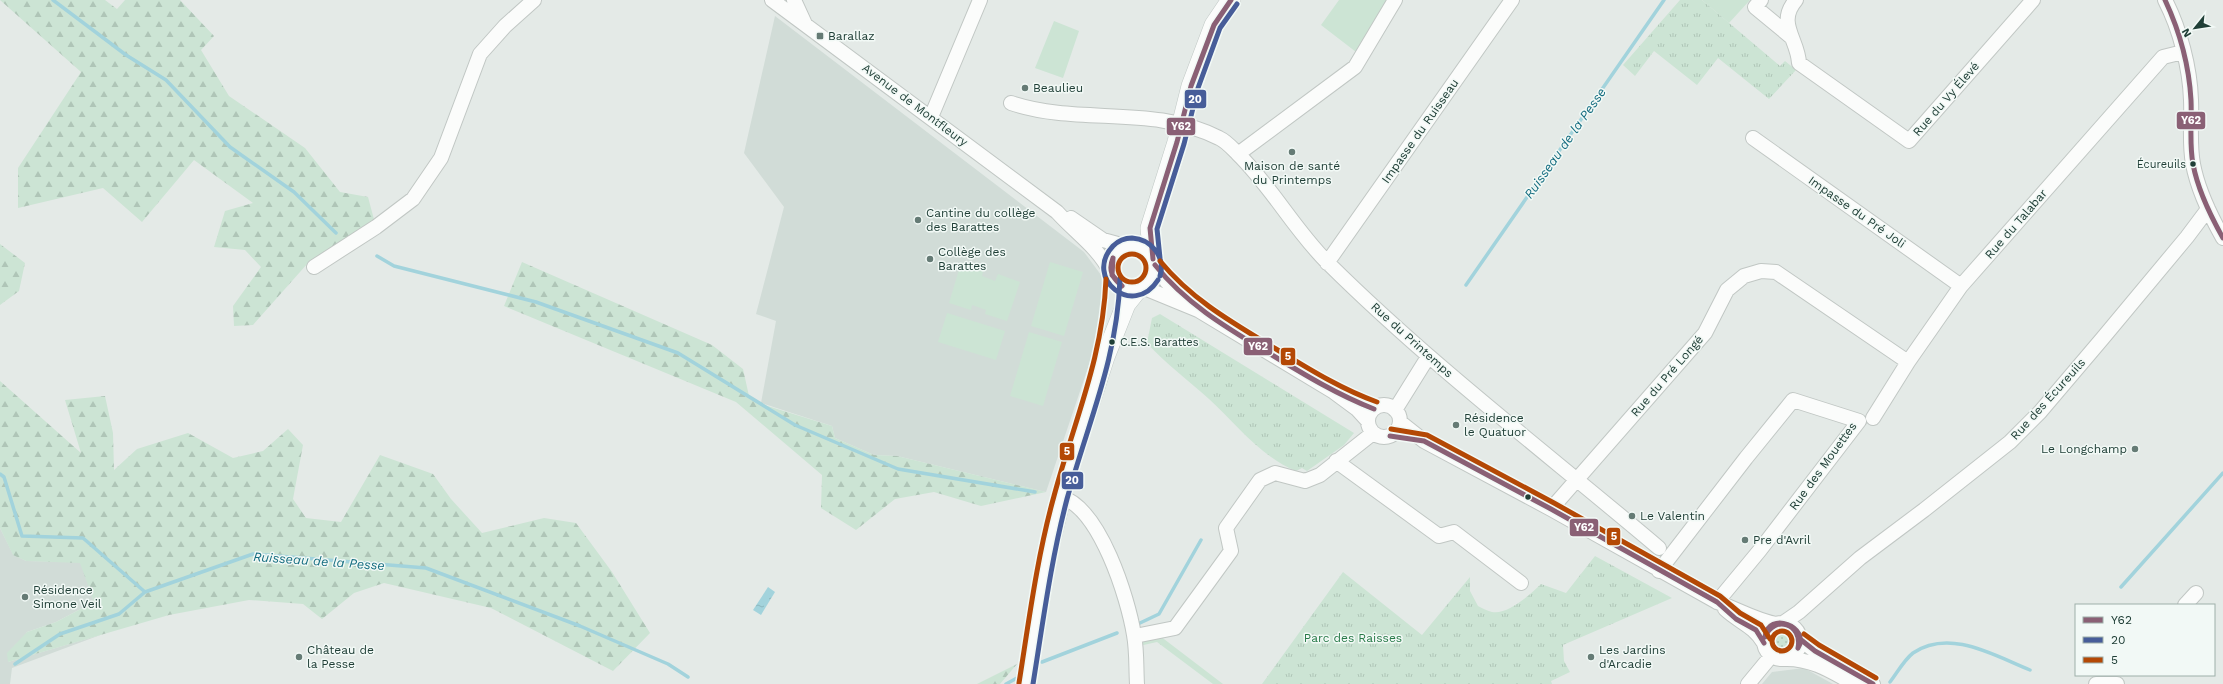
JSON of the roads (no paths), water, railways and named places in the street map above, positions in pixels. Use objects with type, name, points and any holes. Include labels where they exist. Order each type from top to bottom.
[{"type":"main road","points":[[1026,684],[1046,560],[1061,497],[1105,357],[1126,304],[1153,276],[1154,262],[1150,228],[1177,142],[1180,123],[1202,54],[1214,26],[1231,0]]},
{"type":"main road","points":[[1105,357],[1113,303],[1112,257],[1128,245],[1142,226],[1171,138],[1180,123]]},
{"type":"main road","points":[[1128,245],[1146,250],[1154,262]]},
{"type":"main road","points":[[1112,276],[1121,287],[1140,288]]},
{"type":"street","points":[[314,267],[376,227],[413,200],[424,186],[441,158],[480,54],[505,26],[534,0]]},
{"type":"street","name":"Avenue de Montfleury","points":[[772,0],[1057,212],[1072,228],[1097,250],[1112,276]]},
{"type":"street","points":[[794,0],[806,26]]},
{"type":"street","points":[[931,117],[980,0]]},
{"type":"street","points":[[1238,154],[1355,67],[1395,0]]},
{"type":"street","name":"Impasse du Ruisseau","points":[[1327,263],[1512,0]]},
{"type":"street","points":[[1761,0],[1755,6],[1790,36]]},
{"type":"street","points":[[1790,36],[1787,24],[1792,5],[1796,0]]},
{"type":"street","name":"Rue du Vy Élevé","points":[[1790,36],[1798,51],[1799,63],[1909,141],[2033,0]]},
{"type":"street","points":[[2165,0],[2175,22],[2191,100],[2193,164],[2210,214],[2223,238]]},
{"type":"street","name":"Rue du Talabar","points":[[1873,418],[1908,362],[1961,286],[2163,57],[2182,52]]},
{"type":"street","name":"Rue du Printemps","points":[[1011,103],[1025,108],[1071,115],[1129,116],[1180,123],[1191,125],[1222,139],[1253,169],[1299,231],[1327,263],[1428,357],[1578,480],[1658,548]]},
{"type":"street","name":"Impasse du Pré Joli","points":[[1753,138],[1961,286]]},
{"type":"street","name":"Avenue de Montfleury","points":[[1057,212],[1078,221],[1103,240],[1128,245]]},
{"type":"street","name":"Rue des Écureuils","points":[[1779,623],[1813,599],[1860,558],[2010,442],[2044,406],[2187,237],[2210,214]]},
{"type":"street","points":[[1154,262],[1175,291],[1198,310],[1334,392],[1372,421],[1378,436],[1390,436],[1424,442]]},
{"type":"street","name":"Rue du Pré Longé","points":[[1551,509],[1578,480],[1705,333],[1727,290],[1744,276],[1761,271],[1776,272],[1908,362]]},
{"type":"street","points":[[1140,288],[1198,310]]},
{"type":"street","points":[[1390,436],[1398,428],[1398,416],[1428,357]]},
{"type":"street","name":"Rue des Mouettes","points":[[1660,571],[1746,458],[1793,400],[1859,420],[1760,550],[1717,602]]},
{"type":"street","points":[[1135,640],[1175,628],[1231,552],[1226,528],[1260,480],[1275,473],[1305,481],[1320,475],[1336,462],[1372,421],[1381,405],[1389,406],[1424,442],[1551,509],[1717,602],[1741,611],[1759,621],[1779,623],[1794,627],[1800,638],[1815,652],[1873,684]]},
{"type":"street","points":[[1336,462],[1439,536],[1454,532],[1521,583]]},
{"type":"street","points":[[1061,497],[1072,502],[1082,510],[1106,551],[1117,575],[1135,640],[1137,684]]},
{"type":"street","points":[[2186,604],[2196,594]]},
{"type":"street","name":"Rue des Écureuils","points":[[1800,638],[1804,617],[1813,599]]},
{"type":"street","points":[[1717,602],[1736,619],[1756,630],[1764,643],[1778,657],[1810,661],[1854,684]]},
{"type":"street","points":[[1764,643],[1766,633],[1779,623]]},
{"type":"street","points":[[1748,684],[1778,657],[1792,656],[1797,651],[1800,638]]},
{"type":"street","points":[[2096,684],[2117,681]]},
{"type":"water","points":[[768,587],[775,592],[761,615],[753,610]]},
{"type":"waterway","points":[[53,0],[126,55],[166,80],[230,147],[294,192],[336,233]]},
{"type":"waterway","name":"Ruisseau de la Pesse","points":[[1466,285],[1664,0]]},
{"type":"waterway","points":[[377,256],[394,266],[536,302],[678,353],[795,425],[898,469],[1035,492]]},
{"type":"waterway","points":[[2121,587],[2223,473]]},
{"type":"waterway","name":"Ruisseau de la Pesse","points":[[0,474],[4,477],[22,536],[83,538],[145,592],[253,554],[426,568],[580,626],[668,664],[688,677]]},
{"type":"waterway","name":"Ruisseau de la Pesse","points":[[1140,623],[1159,614],[1201,540]]},
{"type":"waterway","points":[[15,664],[60,634],[119,614],[145,592]]},
{"type":"waterway","name":"Ruisseau de la Pesse","points":[[1042,662],[1117,633]]},
{"type":"waterway","points":[[1890,682],[1913,653],[1927,646],[1942,643],[1972,647],[2030,670]]},
{"type":"waterway","name":"Ruisseau de la Pesse","points":[[1006,684],[1017,678]]},
{"type":"place","name":"Barallaz","points":[[820,36]]},
{"type":"place","name":"Beaulieu","points":[[1025,88]]},
{"type":"place","name":"Maison de santé du Printemps","points":[[1292,152]]},
{"type":"place","name":"Écureuils","points":[[2193,164]]},
{"type":"place","name":"Cantine du collège des Barattes","points":[[918,220]]},
{"type":"place","name":"Collège des Barattes","points":[[930,259]]},
{"type":"place","name":"C.E.S. Barattes","points":[[1112,342]]},
{"type":"place","name":"Résidence le Quatuor","points":[[1456,425]]},
{"type":"place","name":"Le Longchamp","points":[[2135,449]]},
{"type":"place","name":"Le Valentin","points":[[1632,516]]},
{"type":"place","name":"Pre d'Avril","points":[[1745,540]]},
{"type":"place","name":"Résidence Simone Veil","points":[[25,597]]},
{"type":"place","name":"Château de la Pesse","points":[[299,657]]},
{"type":"place","name":"Les Jardins d'Arcadie","points":[[1591,657]]},
{"type":"park label","name":"Parc des Raisses","points":[[1353,638]]}]
